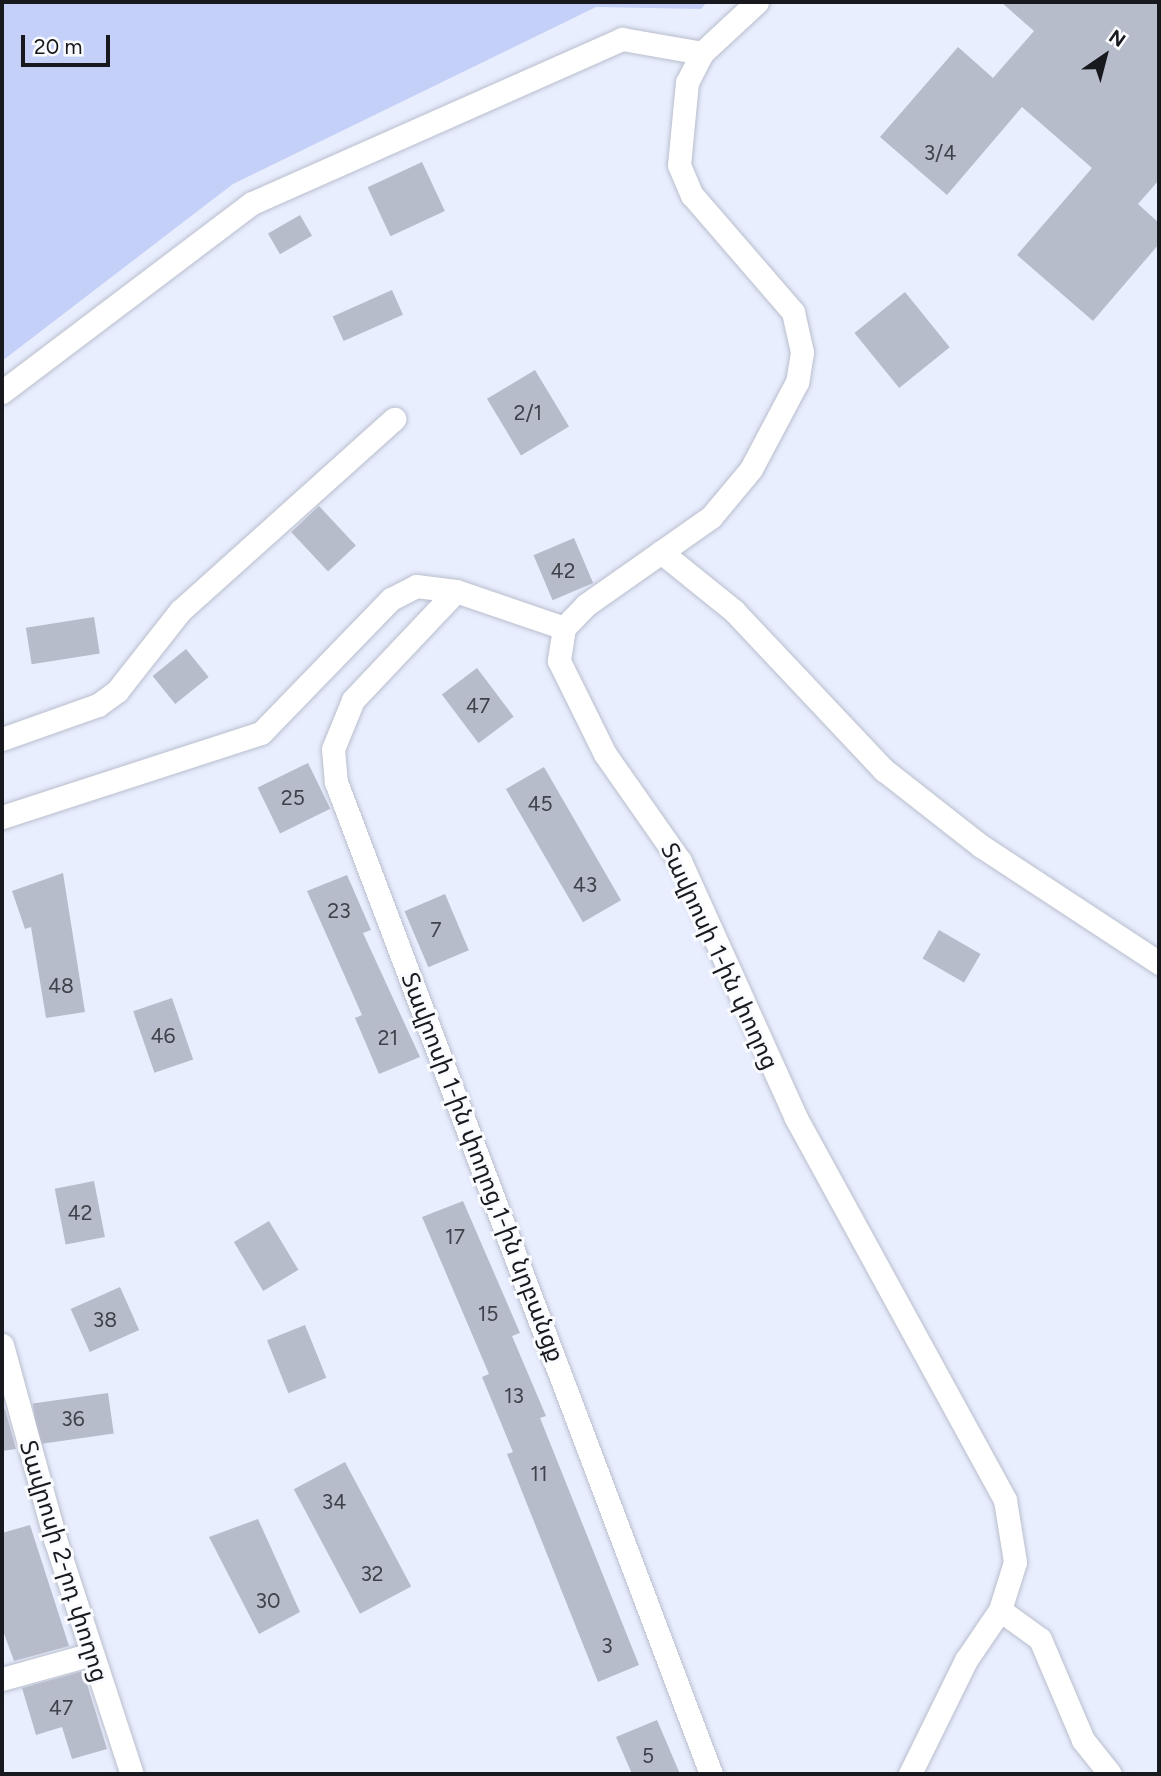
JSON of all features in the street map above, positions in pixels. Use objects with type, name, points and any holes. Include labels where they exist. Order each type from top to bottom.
[{"type":"street","points":[[2,817],[261,733],[391,599],[416,586],[456,591],[564,628],[586,604],[711,517],[751,469],[785,414],[802,352],[793,312],[692,195],[679,164],[685,96],[702,53],[757,2]]},
{"type":"street","points":[[2,392],[251,203],[622,39],[702,53]]},
{"type":"street","points":[[2,739],[98,705],[117,691],[180,611],[394,419]]},
{"type":"street","points":[[661,552],[734,611],[884,771],[981,846],[1159,963]]},
{"type":"street","name":"Տավրոսի 1-ին փողոց,1-ին նրբանցք","points":[[456,591],[353,700],[333,749],[336,782],[711,1774]]},
{"type":"street","name":"Տավրոսի 1-ին փողոց","points":[[564,628],[559,661],[579,709],[680,861],[796,1118],[1006,1500],[1015,1562],[1000,1610],[966,1660],[910,1774]]},
{"type":"street","name":"Տավրոսի 2-րդ փողոց","points":[[2,1345],[92,1654],[132,1774]]},
{"type":"street","points":[[1000,1610],[1040,1639],[1083,1740],[1110,1774]]},
{"type":"street","points":[[2,1679],[92,1654]]},
{"type":"shaded area","points":[[2,2],[707,2],[701,9],[596,7],[233,184],[2,361]]},
{"type":"building","points":[[1001,2],[1159,2],[1159,180],[1138,204],[1159,223],[1159,244],[1093,321],[1017,255],[1092,168],[1022,107],[947,195],[880,137],[958,47],[993,78],[1034,31]]},
{"type":"building","points":[[422,162],[445,211],[390,236],[368,187]]},
{"type":"building","points":[[300,215],[312,236],[280,254],[268,233]]},
{"type":"building","points":[[392,290],[403,315],[344,341],[333,316]]},
{"type":"building","points":[[905,292],[950,347],[899,388],[854,333]]},
{"type":"building","points":[[535,370],[569,427],[521,455],[487,399]]},
{"type":"building","points":[[319,506],[356,545],[328,571],[291,532]]},
{"type":"building","points":[[574,538],[593,583],[553,600],[533,555]]},
{"type":"building","points":[[94,617],[100,654],[32,664],[26,628]]},
{"type":"building","points":[[186,649],[209,677],[175,704],[153,676]]},
{"type":"building","points":[[477,668],[514,717],[479,743],[442,694]]},
{"type":"building","points":[[308,763],[330,809],[280,833],[258,788]]},
{"type":"building","points":[[544,767],[621,900],[583,922],[506,789]]},
{"type":"building","points":[[63,873],[85,1012],[46,1018],[31,927],[25,929],[12,891]]},
{"type":"building","points":[[347,875],[371,930],[363,933],[420,1057],[379,1074],[355,1018],[362,1015],[307,891]]},
{"type":"building","points":[[445,894],[469,950],[428,967],[404,911]]},
{"type":"building","points":[[939,930],[981,954],[964,983],[922,959]]},
{"type":"building","points":[[172,998],[193,1059],[154,1073],[133,1011]]},
{"type":"building","points":[[94,1181],[105,1237],[66,1245],[55,1189]]},
{"type":"building","points":[[463,1201],[520,1333],[512,1336],[546,1416],[540,1418],[639,1665],[598,1682],[507,1454],[513,1452],[482,1377],[489,1374],[422,1217]]},
{"type":"building","points":[[269,1221],[298,1270],[263,1291],[234,1242]]},
{"type":"building","points":[[120,1287],[139,1330],[90,1352],[71,1309]]},
{"type":"building","points":[[305,1325],[326,1378],[288,1393],[267,1340]]},
{"type":"building","points":[[108,1393],[114,1434],[38,1444],[33,1404]]},
{"type":"building","points":[[2,1409],[5,1409],[16,1449],[2,1451]]},
{"type":"building","points":[[345,1462],[411,1586],[360,1614],[294,1489]]},
{"type":"building","points":[[258,1519],[300,1612],[259,1634],[209,1537]]},
{"type":"building","points":[[30,1525],[69,1646],[14,1661],[2,1628],[2,1533]]},
{"type":"building","points":[[83,1671],[107,1749],[72,1759],[62,1727],[36,1735],[22,1688]]},
{"type":"building","points":[[657,1720],[680,1774],[632,1774],[616,1737]]}]
